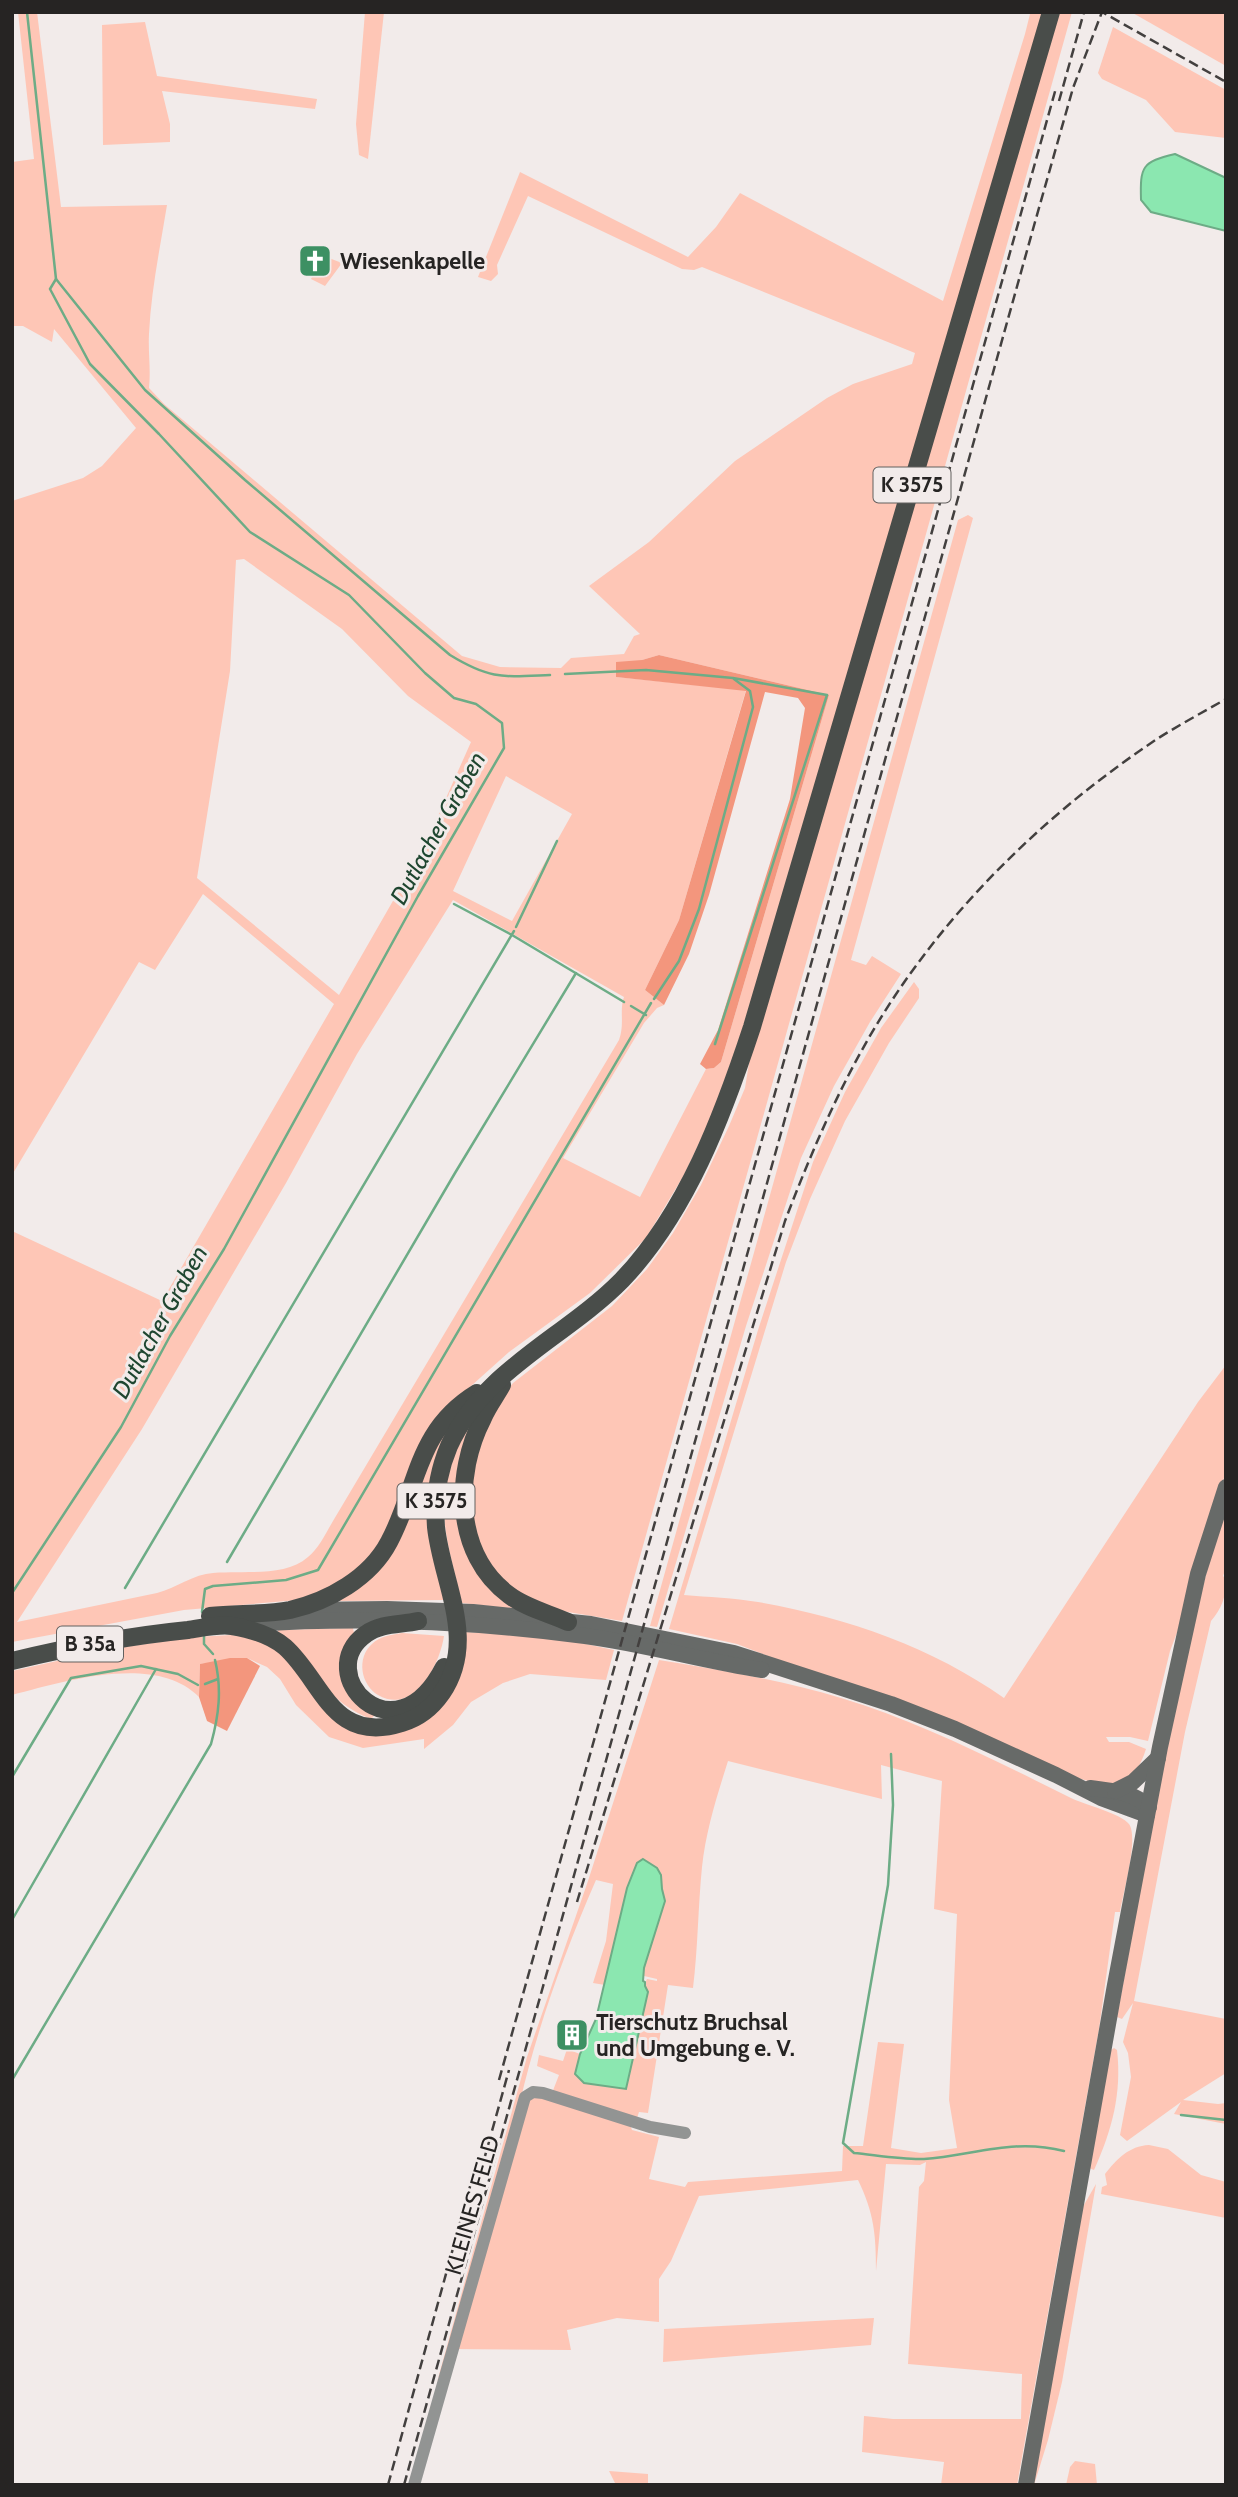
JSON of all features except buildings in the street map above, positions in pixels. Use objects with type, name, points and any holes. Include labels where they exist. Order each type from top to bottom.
[{"type":"main road","name":"K 3575","points":[[467,1623],[455,1615],[437,1529],[436,1487],[440,1470],[456,1432],[478,1399],[510,1368],[597,1303],[651,1243],[691,1180],[733,1084],[773,958],[1051,12]]},
{"type":"main road","points":[[510,1368],[482,1419],[468,1457],[463,1497],[466,1526],[477,1556],[495,1583],[525,1605],[568,1622]]},
{"type":"main road","points":[[289,1610],[340,1591],[369,1570],[389,1542],[419,1461],[431,1439],[446,1417],[462,1402],[495,1382]]},
{"type":"main road","points":[[1026,2485],[1158,1758],[1198,1574],[1226,1487]]},
{"type":"main road","name":"B 35a","points":[[219,1623],[289,1610],[431,1618],[467,1623],[588,1630],[772,1664],[891,1704],[955,1729],[1101,1798],[1148,1811]]},
{"type":"main road","points":[[431,1618],[377,1628],[359,1639],[349,1658],[350,1678],[353,1688],[368,1704],[390,1711],[413,1704],[437,1679],[467,1623]]},
{"type":"main road","name":"B 35a","points":[[12,1650],[111,1630],[219,1623],[431,1618]]},
{"type":"main road","name":"B 35a","points":[[467,1623],[568,1622],[588,1630]]},
{"type":"main road","points":[[219,1623],[260,1633],[285,1647],[335,1710],[358,1724],[373,1727],[402,1723],[427,1710],[437,1699],[455,1671],[467,1623]]},
{"type":"main road","name":"B 35a","points":[[12,1661],[167,1627]]},
{"type":"main road","points":[[1115,1791],[1133,1782],[1158,1758]]},
{"type":"main road","name":"B 35a","points":[[1082,1787],[1115,1791],[1135,1797],[1148,1811]]},
{"type":"street","name":"KLEINES FELD","points":[[414,2485],[525,2097],[533,2092],[543,2093],[650,2127],[685,2133]]},
{"type":"shaded area","points":[[18,12],[37,12],[61,207],[167,205],[150,318],[149,388],[164,404],[462,656],[500,667],[561,668],[571,658],[624,654],[634,636],[640,634],[589,586],[649,542],[735,461],[827,398],[853,384],[912,364],[915,353],[702,267],[694,270],[682,269],[528,196],[497,265],[498,274],[491,281],[478,277],[520,172],[688,257],[716,227],[740,193],[943,301],[1025,34],[1030,14],[1027,12],[1046,12],[750,1009],[711,1118],[684,1175],[646,1238],[590,1293],[509,1352],[461,1395],[373,1557],[344,1582],[298,1600],[184,1610],[12,1642],[12,1231],[162,1301],[334,1004],[203,894],[155,970],[139,962],[12,1175],[12,501],[83,478],[102,466],[136,428],[54,329],[52,342],[23,326],[12,326],[12,162],[34,159]],"holes":[[[244,559],[342,629],[408,696],[471,742],[425,845],[339,995],[197,878],[230,671],[236,560]],[[659,655],[829,695],[721,1062],[714,1068],[706,1069],[640,1197],[563,1158],[644,1023],[657,1008],[664,1005],[645,990],[679,920],[746,690],[616,677],[642,660]],[[506,776],[572,814],[512,921],[453,891]],[[453,900],[624,997],[619,1040],[312,1553],[298,1564],[287,1568],[263,1572],[206,1574],[157,1593],[17,1622],[142,1429],[286,1183],[357,1054]]]},
{"type":"shaded area","points":[[365,12],[384,12],[368,159],[359,155],[356,124]]},
{"type":"shaded area","points":[[1059,12],[1072,12],[622,1621],[544,1608],[499,1580],[473,1535],[472,1458],[500,1399],[513,1383],[612,1306],[647,1269],[673,1233],[701,1185],[745,1088],[750,1057]]},
{"type":"shaded area","points":[[1131,12],[1226,12],[1226,66]]},
{"type":"shaded area","points":[[145,22],[157,76],[317,99],[315,109],[162,91],[170,124],[170,142],[103,145],[102,25]]},
{"type":"shaded area","points":[[1113,27],[1226,90],[1226,138],[1175,132],[1146,100],[1102,79],[1098,73]]},
{"type":"shaded area","points":[[1175,154],[1226,178],[1226,231],[1151,212],[1141,200],[1141,180],[1145,167]]},
{"type":"shaded area","points":[[308,250],[342,263],[325,286],[311,279],[314,273],[300,266]]},
{"type":"shaded area","points":[[968,515],[973,518],[851,960],[866,965],[872,956],[901,974],[834,1086],[801,1158],[746,1326],[657,1627],[650,1626],[958,520]]},
{"type":"shaded area","points":[[659,655],[829,695],[721,1062],[714,1068],[706,1069],[700,1064],[718,1030],[790,799],[805,708],[798,698],[765,692],[709,895],[689,954],[664,1005],[645,990],[679,920],[746,691],[616,677],[616,662],[642,660]]},
{"type":"shaded area","points":[[914,982],[919,989],[919,998],[889,1043],[845,1121],[810,1199],[786,1262],[684,1595],[758,1602],[791,1608],[855,1626],[917,1649],[1004,1698],[1198,1402],[1226,1365],[1226,1473],[1214,1503],[1170,1651],[1148,1741],[1130,1737],[1106,1737],[1109,1742],[1129,1742],[1146,1749],[1136,1770],[1122,1781],[1104,1784],[1081,1779],[737,1644],[669,1629],[758,1330],[813,1162],[845,1092],[881,1028]]},
{"type":"shaded area","points":[[459,1409],[442,1446],[445,1600],[337,1601],[365,1580],[424,1464]]},
{"type":"shaded area","points":[[471,1420],[458,1519],[515,1609],[462,1603],[450,1552],[444,1510],[445,1490],[458,1446]]},
{"type":"shaded area","points":[[1226,1501],[1226,1568],[1223,1576],[1226,1579],[1223,1602],[1211,1621],[1185,1732],[1134,2001],[1226,2019],[1226,2073],[1183,2100],[1226,2103],[1226,2124],[1174,2114],[1181,2102],[1127,2141],[1120,2135],[1131,2077],[1128,2053],[1123,2042],[1133,2003],[1122,2019],[1117,2017],[1178,1693]]},
{"type":"shaded area","points":[[353,1628],[354,1633],[345,1647],[344,1685],[350,1698],[375,1715],[371,1719],[357,1713],[332,1694],[278,1634],[278,1630]]},
{"type":"shaded area","points":[[466,1632],[558,1638],[614,1650],[606,1680],[530,1674],[503,1683],[471,1702],[453,1725],[424,1749],[424,1739],[363,1748],[329,1737],[296,1705],[280,1679],[267,1667],[247,1658],[200,1664],[199,1697],[181,1684],[159,1676],[135,1673],[83,1678],[12,1695],[12,1671],[111,1649],[194,1637],[232,1635],[259,1639],[277,1648],[371,1732],[427,1709],[452,1690],[465,1657]]},
{"type":"shaded area","points":[[402,1633],[444,1636],[437,1660],[423,1684],[403,1699],[391,1700],[372,1691],[364,1678],[362,1664],[367,1650],[375,1641]]},
{"type":"shaded area","points":[[230,1658],[247,1658],[260,1666],[227,1731],[207,1721],[199,1697],[200,1664]]},
{"type":"shaded area","points":[[659,1660],[773,1681],[871,1708],[958,1743],[1129,1824],[1132,1841],[1129,1867],[1120,1912],[1115,1912],[1099,2029],[1017,2485],[941,2485],[944,2462],[862,2452],[864,2416],[893,2419],[1021,2419],[1022,2374],[908,2364],[919,2187],[924,2181],[926,2162],[920,2165],[886,2164],[876,2271],[873,2224],[858,2180],[699,2196],[671,2261],[659,2279],[659,2322],[617,2318],[567,2330],[571,2350],[449,2349],[437,2382],[527,2057],[588,1881]],"holes":[[[728,1761],[882,1799],[881,1765],[942,1781],[934,1909],[957,1914],[949,2100],[957,2148],[921,2153],[891,2148],[904,2044],[878,2042],[863,2146],[843,2146],[842,2171],[688,2182],[685,2187],[649,2179],[659,2137],[632,2130],[629,2122],[533,2095],[520,2102],[553,1989],[596,1880],[613,1884],[606,1941],[593,1983],[605,1985],[627,1888],[661,1874],[665,1901],[644,1968],[644,1976],[657,1981],[647,1979],[645,1983],[648,1992],[626,2089],[575,2074],[580,2054],[567,2049],[563,2061],[539,2055],[537,2066],[559,2075],[552,2093],[637,2118],[639,2112],[648,2113],[668,1985],[693,1988],[704,1853],[712,1813]]]},
{"type":"shaded area","points":[[643,1859],[657,1868],[661,1875],[665,1901],[644,1968],[643,1981],[648,1992],[626,2089],[584,2083],[575,2074],[580,2054],[596,2019],[627,1888],[637,1863]]},
{"type":"shaded area","points":[[1114,2048],[1117,2050],[1118,2066],[1117,2096],[1111,2126],[1094,2170],[1089,2168],[1110,2051]]},
{"type":"shaded area","points":[[1149,2145],[1168,2149],[1201,2175],[1226,2182],[1226,2218],[1101,2194],[1102,2187],[1107,2185],[1105,2174],[1114,2163],[1129,2151]]},
{"type":"shaded area","points":[[1096,2184],[1062,2382],[1048,2440],[1034,2485],[1031,2485],[1081,2210]]},
{"type":"shaded area","points":[[874,2318],[871,2345],[663,2362],[664,2329]]},
{"type":"shaded area","points":[[1075,2461],[1095,2464],[1097,2485],[1066,2485],[1070,2467]]},
{"type":"shaded area","points":[[609,2471],[648,2474],[648,2485],[616,2485]]},
{"type":"waterway","name":"Dutlacher Graben","points":[[12,1593],[121,1427],[170,1336],[224,1249],[418,896],[504,748],[502,723],[476,704],[454,698],[425,673],[349,595],[250,532],[90,364],[50,289],[56,279],[27,12]]},
{"type":"waterway","points":[[56,279],[145,390],[245,480],[450,655],[487,673],[550,675]]},
{"type":"waterway","points":[[565,674],[646,670],[733,678],[827,695],[715,1044]]},
{"type":"waterway","points":[[654,999],[679,961],[699,909],[753,707],[750,691],[734,679]]},
{"type":"waterway","points":[[516,927],[557,841]]},
{"type":"waterway","points":[[454,904],[512,935],[624,1002]]},
{"type":"waterway","points":[[125,1588],[514,931]]},
{"type":"waterway","points":[[227,1562],[455,1173],[576,973]]},
{"type":"waterway","points":[[202,1612],[205,1589],[213,1586],[286,1580],[318,1570],[651,1003]]},
{"type":"waterway","points":[[631,1006],[646,1015]]},
{"type":"waterway","points":[[204,1633],[204,1644],[213,1654]]},
{"type":"waterway","points":[[12,2080],[211,1744],[219,1702],[215,1660]]},
{"type":"waterway","points":[[12,1777],[71,1678],[141,1666],[178,1674],[198,1685]]},
{"type":"waterway","points":[[12,1920],[156,1669]]},
{"type":"waterway","points":[[205,1684],[218,1679]]},
{"type":"waterway","points":[[891,1754],[893,1805],[888,1885],[843,2143],[854,2153],[916,2159],[1028,2146],[1064,2151]]},
{"type":"waterway","points":[[1181,2115],[1226,2120]]},
{"type":"railway","points":[[1059,101],[1084,12]]},
{"type":"railway","points":[[404,2485],[1073,88],[1102,12],[1226,82]]},
{"type":"railway","points":[[499,2080],[1056,88]]},
{"type":"railway","points":[[577,1902],[785,1221],[826,1121],[850,1072],[904,982],[934,942],[1001,866],[1076,799],[1116,768],[1157,739],[1226,699]]},
{"type":"railway","points":[[480,2174],[509,2070]]},
{"type":"railway","points":[[388,2485],[477,2161]]},
{"type":"place","name":"Wiesenkapelle","points":[[315,261]]},
{"type":"place","name":"Tierschutz Bruchsal und Umgebung e. V.","points":[[572,2035]]}]
